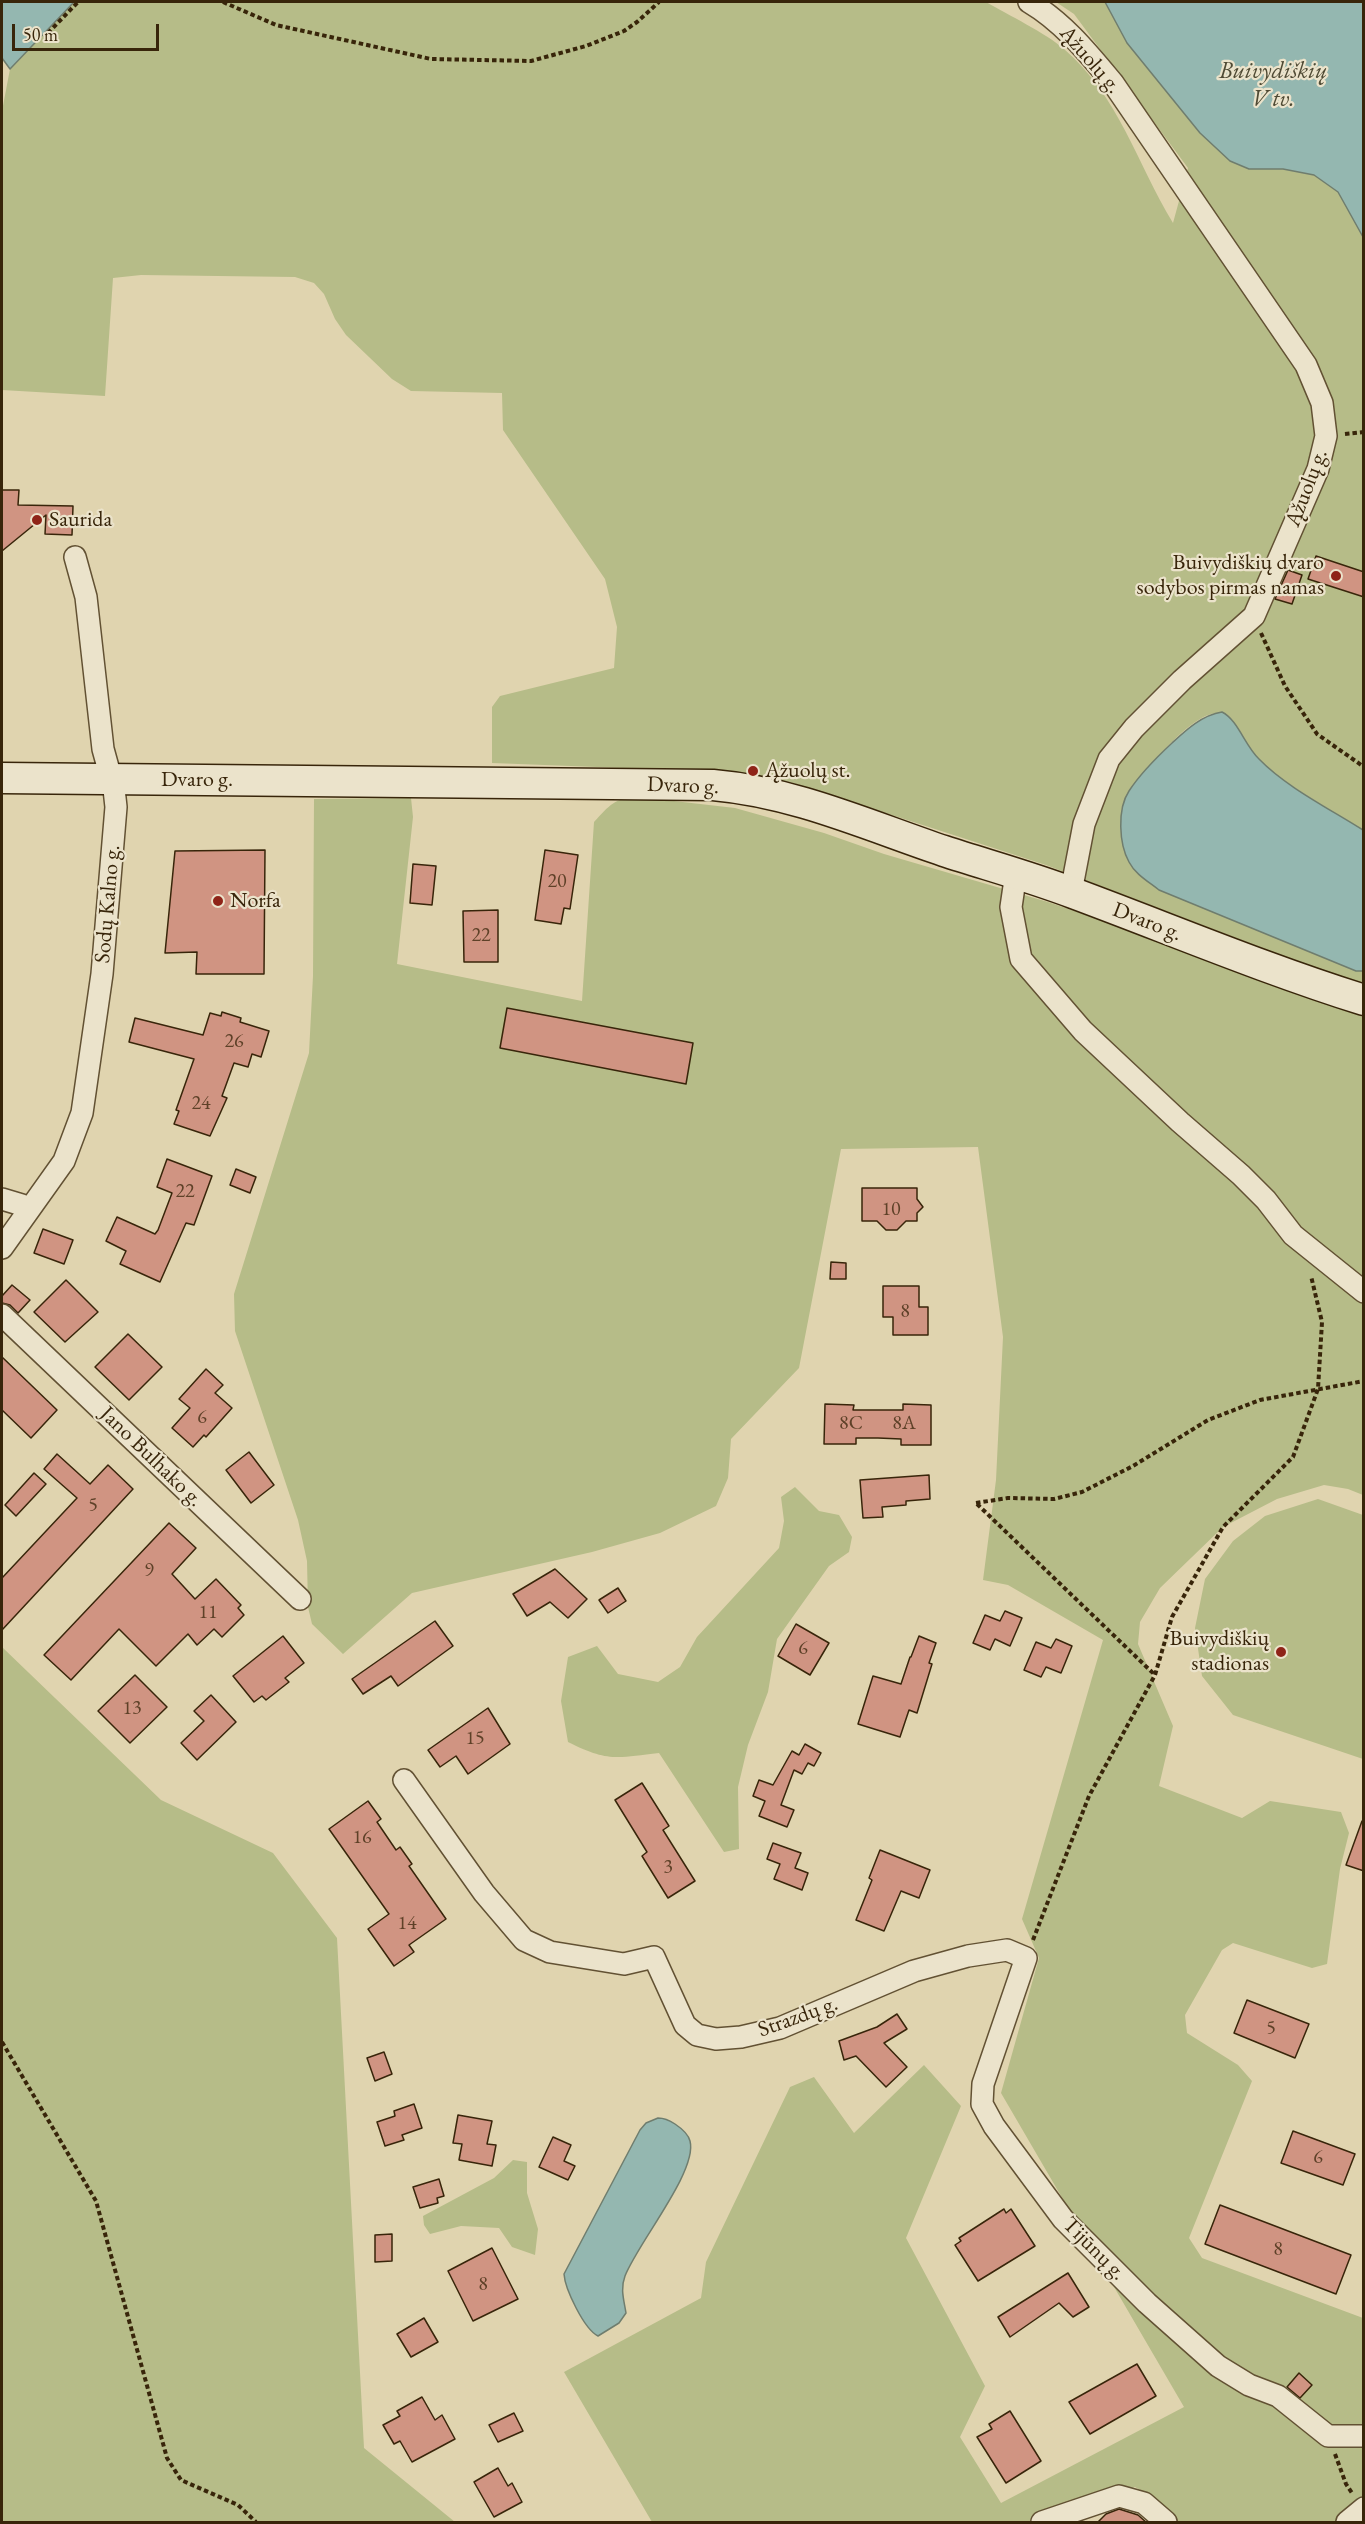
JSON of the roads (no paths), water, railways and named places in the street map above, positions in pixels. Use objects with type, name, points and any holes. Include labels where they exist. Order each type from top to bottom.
[{"type":"main road","name":"Dvaro g.","points":[[2,778],[713,785],[751,789],[841,813],[943,851],[1016,873],[1254,962],[1364,1000]]},
{"type":"street","name":"Ąžuolų g.","points":[[1029,2],[1063,27],[1113,83],[1306,365],[1322,404],[1326,436],[1318,469],[1254,616],[1182,680],[1134,728],[1109,759],[1084,824],[1071,892]]},
{"type":"street","name":"Sodų Kalno g.","points":[[2,1248],[64,1161],[82,1113],[105,945],[116,807],[103,749],[86,597],[75,557]]},
{"type":"street","points":[[1016,873],[1011,907],[1022,959],[1083,1031],[1180,1122],[1241,1175],[1266,1200],[1293,1235],[1364,1292]]},
{"type":"street","points":[[2,1199],[29,1209]]},
{"type":"street","name":"Jano Bulhako g.","points":[[2,1315],[300,1599]]},
{"type":"street","name":"Strazdų g.","points":[[404,1780],[484,1893],[524,1940],[550,1952],[624,1964],[654,1958],[685,2025],[697,2035],[716,2039],[741,2037],[780,2028],[914,1971],[968,1956],[1007,1950],[1026,1958]]},
{"type":"street","name":"Tijūnų g.","points":[[1026,1958],[983,2084],[982,2104],[994,2126],[1063,2219],[1147,2303],[1218,2366],[1249,2385],[1278,2396],[1328,2436],[1364,2436]]},
{"type":"street","points":[[1042,2523],[1119,2496],[1144,2503],[1166,2523]]},
{"type":"street","points":[[1347,2523],[1363,2509]]},
{"type":"water","points":[[2,2],[74,2],[10,69],[2,58]]},
{"type":"water","name":"Buivydiškių V tv.","points":[[1105,2],[1363,2],[1363,237],[1338,192],[1314,175],[1283,169],[1249,169],[1230,161],[1200,133],[1127,43]]},
{"type":"water","points":[[1222,712],[1233,721],[1254,754],[1270,769],[1295,788],[1363,830],[1363,971],[1356,971],[1159,890],[1138,874],[1129,862],[1121,836],[1121,817],[1129,791],[1149,766],[1183,733],[1201,720]]},
{"type":"water","points":[[658,2118],[671,2121],[686,2133],[690,2141],[690,2154],[676,2188],[625,2276],[623,2290],[626,2313],[619,2323],[598,2336],[587,2325],[576,2308],[564,2274],[640,2130],[646,2123]]},
{"type":"place","name":"Saurida","points":[[37,520]]},
{"type":"place","name":"Buivydiškių dvaro sodybos pirmas namas","points":[[1336,576]]},
{"type":"place","name":"Ąžuolų st.","points":[[753,771]]},
{"type":"place","name":"Norfa","points":[[218,901]]},
{"type":"place","name":"Buivydiškių stadionas","points":[[1281,1652]]}]
